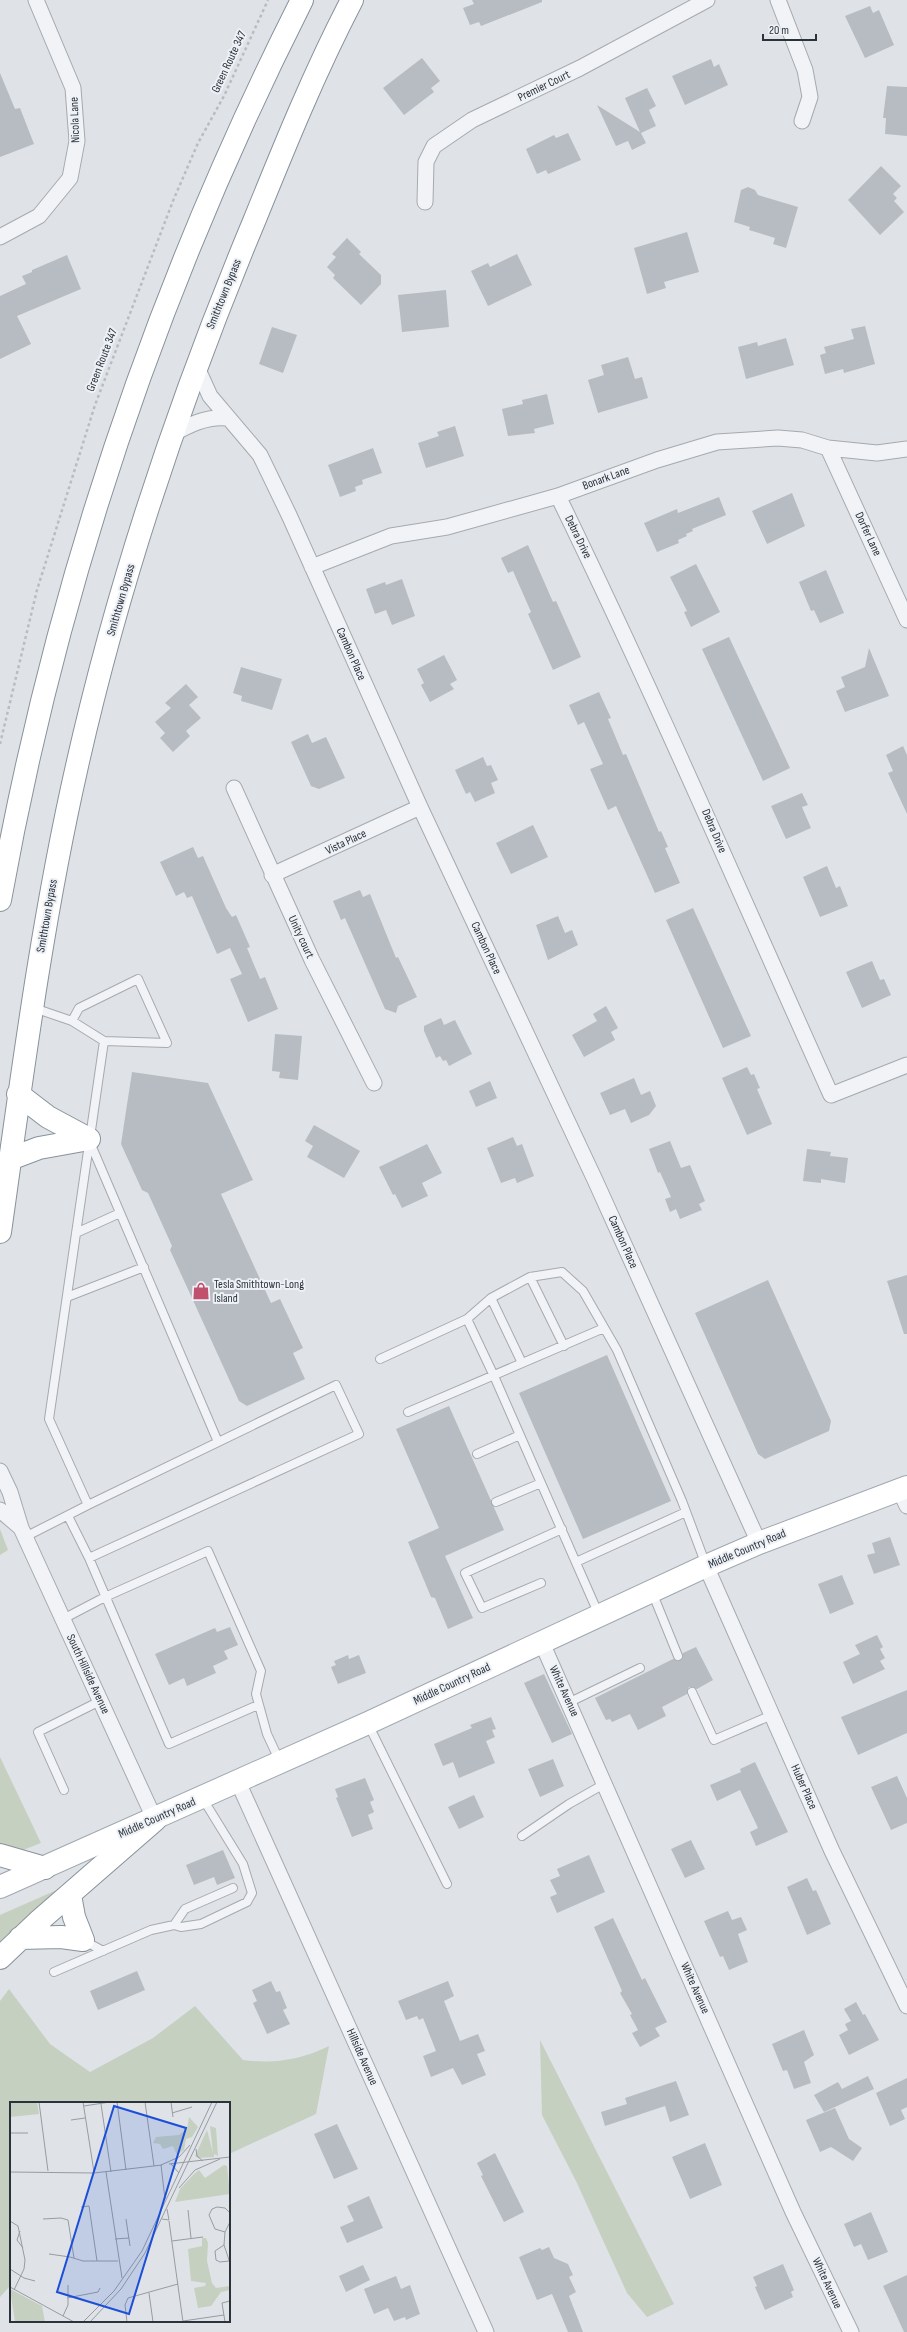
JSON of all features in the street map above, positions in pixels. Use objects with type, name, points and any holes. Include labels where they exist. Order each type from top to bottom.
[{"type":"main road","points":[[0,900],[45,690],[97,504],[138,382],[183,263],[234,143],[302,0]]},
{"type":"main road","name":"Smithtown Bypass","points":[[0,1232],[18,1094],[51,890],[77,764],[125,585],[171,435],[196,365],[307,94],[352,0]]},
{"type":"main road","points":[[18,1094],[48,1117],[89,1139]]},
{"type":"main road","points":[[10,1159],[39,1148],[89,1139]]},
{"type":"main road","name":"Middle Country Road","points":[[0,1887],[154,1820],[368,1723],[706,1566],[759,1543],[904,1494]]},
{"type":"main road","points":[[0,1958],[20,1938],[154,1820]]},
{"type":"main road","points":[[0,1855],[45,1868]]},
{"type":"main road","points":[[20,1938],[61,1937],[83,1940],[74,1917],[70,1895]]},
{"type":"street","name":"Nicola Lane","points":[[0,237],[40,216],[70,178],[77,141],[73,88],[36,0]]},
{"type":"street","name":"Premier Court","points":[[425,202],[426,162],[434,146],[472,120],[580,68],[707,0]]},
{"type":"street","points":[[778,0],[805,70],[809,90],[810,97],[802,121]]},
{"type":"street","name":"Cambon Place","points":[[196,365],[210,396],[227,418],[260,455],[420,807],[598,1187],[759,1543]]},
{"type":"street","points":[[171,435],[200,421],[214,418],[227,418]]},
{"type":"street","name":"Bonark Lane","points":[[312,567],[391,536],[448,527],[558,496],[657,460],[717,442],[778,438],[802,440],[828,448],[877,453],[907,449]]},
{"type":"street","name":"Dorfer Lane","points":[[828,448],[907,620]]},
{"type":"street","name":"Debra Drive","points":[[558,496],[703,805],[738,889],[831,1095],[907,1065]]},
{"type":"street","name":"Unity court","points":[[234,788],[272,875],[312,960],[374,1083]]},
{"type":"street","name":"Vista Place","points":[[272,875],[420,807]]},
{"type":"street","name":"South Hillside Avenue","points":[[0,1471],[10,1492],[23,1532],[154,1820]]},
{"type":"street","name":"South Hillside Avenue","points":[[0,1510],[23,1532]]},
{"type":"street","name":"Huber Place","points":[[706,1566],[832,1851],[907,2006]]},
{"type":"street","name":"White Avenue","points":[[542,1642],[606,1783],[793,2212],[850,2332]]},
{"type":"street","name":"Hillside Avenue","points":[[238,1782],[486,2332]]},
{"type":"lane","points":[[32,1008],[72,1021],[104,1041],[167,1043],[138,980],[78,1008],[72,1021]]},
{"type":"lane","points":[[88,1505],[49,1419],[104,1041]]},
{"type":"lane","points":[[89,1139],[218,1442]]},
{"type":"lane","points":[[76,1233],[120,1213]]},
{"type":"lane","points":[[67,1297],[144,1267]]},
{"type":"lane","points":[[380,1359],[467,1318],[491,1298],[530,1278],[562,1272],[582,1291],[616,1350],[686,1512],[706,1566]]},
{"type":"lane","points":[[530,1278],[564,1346]]},
{"type":"lane","points":[[491,1298],[522,1364]]},
{"type":"lane","points":[[467,1318],[599,1615]]},
{"type":"lane","points":[[408,1412],[604,1328]]},
{"type":"lane","points":[[23,1532],[68,1516],[336,1385],[360,1434],[89,1558]]},
{"type":"lane","points":[[477,1454],[520,1435]]},
{"type":"lane","points":[[496,1502],[541,1483]]},
{"type":"lane","points":[[576,1562],[686,1512]]},
{"type":"lane","points":[[68,1516],[89,1558],[104,1597],[169,1744],[258,1705]]},
{"type":"lane","points":[[541,1583],[482,1608],[465,1573],[562,1529]]},
{"type":"lane","points":[[63,1619],[104,1597],[208,1551],[261,1671],[256,1694],[258,1705],[267,1734],[280,1763]]},
{"type":"lane","points":[[651,1591],[678,1656]]},
{"type":"lane","points":[[570,1702],[640,1668]]},
{"type":"lane","points":[[692,1692],[697,1706],[714,1740],[772,1715]]},
{"type":"lane","points":[[64,1790],[38,1732],[100,1701]]},
{"type":"lane","points":[[368,1723],[447,1884]]},
{"type":"lane","points":[[522,1836],[569,1804],[606,1783]]},
{"type":"lane","points":[[54,1972],[151,1930],[174,1924],[181,1927],[201,1924],[247,1902],[252,1893],[243,1864],[202,1798]]},
{"type":"lane","points":[[174,1924],[185,1909],[233,1888]]},
{"type":"lane","points":[[83,1940],[103,1951]]},
{"type":"path","name":"Green Route 347","points":[[0,744],[36,590],[95,405],[173,201],[198,143],[224,96],[268,0]]},
{"type":"green space","points":[[0,1529],[8,1550],[0,1555]]},
{"type":"green space","points":[[0,1757],[41,1843],[0,1859]]},
{"type":"green space","points":[[77,1881],[0,1944],[0,1915]]},
{"type":"green space","points":[[9,1989],[50,2044],[90,2072],[153,2038],[195,2006],[243,2060],[287,2060],[308,2055],[329,2046],[316,2114],[230,2154],[230,2102],[10,2102],[10,2286],[0,2297],[0,2001]]},
{"type":"green space","points":[[540,2040],[674,2304],[647,2317],[627,2293],[576,2181],[542,2115]]},
{"type":"building","points":[[472,0],[542,0],[542,2],[481,26],[479,22],[470,25],[463,8],[474,4]]},
{"type":"building","points":[[870,6],[873,13],[879,10],[894,45],[865,58],[845,16]]},
{"type":"building","points":[[422,58],[440,81],[431,88],[434,92],[404,115],[383,88]]},
{"type":"building","points":[[711,59],[714,67],[719,64],[728,85],[685,105],[672,76]]},
{"type":"building","points":[[0,73],[15,109],[20,108],[34,144],[0,157]]},
{"type":"building","points":[[887,86],[907,87],[907,136],[885,134],[886,118],[883,118]]},
{"type":"building","points":[[647,88],[656,106],[649,110],[656,126],[641,133],[646,143],[632,150],[628,141],[616,146],[597,105],[640,132],[625,98]]},
{"type":"building","points":[[568,133],[581,160],[548,174],[546,170],[537,174],[526,149],[554,135],[556,138]]},
{"type":"building","points":[[881,166],[901,186],[893,194],[897,198],[894,201],[904,212],[880,235],[848,200]]},
{"type":"building","points":[[748,187],[755,190],[758,195],[798,207],[786,248],[773,244],[775,238],[749,230],[750,227],[734,222],[741,190]]},
{"type":"building","points":[[687,232],[699,272],[664,282],[666,288],[647,294],[634,248]]},
{"type":"building","points":[[347,238],[361,252],[359,254],[381,275],[381,284],[361,305],[333,278],[335,275],[327,267],[336,257],[332,254]]},
{"type":"building","points":[[517,254],[532,285],[488,306],[471,271],[488,263],[490,267]]},
{"type":"building","points":[[67,255],[81,289],[17,316],[31,344],[0,359],[0,296],[26,284],[22,276],[32,272],[32,270]]},
{"type":"building","points":[[446,290],[449,327],[402,332],[398,295]]},
{"type":"building","points":[[865,326],[875,364],[844,373],[843,369],[825,374],[820,355],[826,353],[824,347],[854,339],[851,329]]},
{"type":"building","points":[[272,327],[297,335],[283,373],[259,364]]},
{"type":"building","points":[[786,338],[794,365],[746,379],[738,347],[757,342],[758,346]]},
{"type":"building","points":[[628,357],[635,379],[642,377],[648,398],[598,413],[588,380],[604,375],[601,365]]},
{"type":"building","points":[[547,394],[554,424],[534,429],[535,433],[508,436],[502,409],[523,404],[522,400]]},
{"type":"building","points":[[455,426],[464,456],[426,468],[418,443],[439,436],[437,432]]},
{"type":"building","points":[[373,448],[382,473],[362,480],[363,484],[355,487],[356,491],[340,497],[328,465]]},
{"type":"building","points":[[792,493],[805,526],[767,544],[752,511]]},
{"type":"building","points":[[719,497],[726,515],[692,529],[693,531],[686,534],[687,536],[678,540],[679,543],[657,552],[644,523],[677,509],[678,513]]},
{"type":"building","points":[[528,545],[553,602],[556,601],[581,657],[553,670],[528,614],[531,612],[513,571],[508,573],[501,558]]},
{"type":"building","points":[[696,564],[720,612],[691,627],[684,612],[687,611],[670,577]]},
{"type":"building","points":[[826,570],[844,613],[820,623],[814,610],[811,611],[799,582]]},
{"type":"building","points":[[402,579],[415,616],[392,625],[386,610],[375,614],[366,589],[385,582],[386,585]]},
{"type":"building","points":[[729,637],[790,768],[763,781],[702,649]]},
{"type":"building","points":[[869,648],[889,696],[845,712],[836,691],[845,687],[841,677],[865,667]]},
{"type":"building","points":[[444,655],[457,680],[450,684],[454,689],[430,702],[421,685],[424,683],[417,669]]},
{"type":"building","points":[[241,667],[282,679],[272,710],[241,701],[242,696],[233,693]]},
{"type":"building","points":[[186,684],[198,697],[189,705],[201,718],[186,731],[190,736],[173,752],[160,738],[165,733],[155,722],[171,708],[165,703]]},
{"type":"building","points":[[599,692],[611,718],[608,719],[623,755],[626,754],[659,832],[661,831],[668,847],[665,848],[680,883],[655,893],[616,806],[608,810],[590,769],[603,764],[584,722],[578,725],[569,705]]},
{"type":"building","points":[[308,734],[312,743],[326,737],[345,778],[319,789],[311,786],[291,742]]},
{"type":"building","points":[[903,746],[907,755],[907,814],[888,773],[893,771],[886,755]]},
{"type":"building","points":[[483,757],[487,766],[491,765],[498,780],[491,783],[495,793],[475,802],[470,792],[466,794],[455,770]]},
{"type":"building","points":[[802,793],[808,805],[802,807],[811,828],[786,839],[771,806]]},
{"type":"building","points":[[533,825],[548,857],[511,874],[496,843]]},
{"type":"building","points":[[193,847],[198,858],[203,856],[226,908],[232,917],[236,915],[250,947],[247,948],[260,979],[265,977],[278,1009],[248,1022],[230,979],[242,974],[230,948],[217,954],[192,896],[187,898],[184,892],[176,896],[160,862]]},
{"type":"building","points":[[827,866],[836,888],[840,886],[848,906],[820,917],[803,877]]},
{"type":"building","points":[[360,890],[363,897],[370,894],[396,958],[398,957],[417,997],[398,1006],[396,1013],[385,1009],[345,918],[341,920],[333,901]]},
{"type":"building","points":[[693,908],[751,1036],[723,1048],[666,920]]},
{"type":"building","points":[[558,916],[565,933],[572,930],[578,945],[548,960],[536,925]]},
{"type":"building","points":[[872,961],[880,980],[884,979],[891,995],[862,1008],[846,972]]},
{"type":"building","points":[[606,1006],[618,1028],[611,1032],[615,1040],[584,1057],[572,1035],[597,1021],[593,1014]]},
{"type":"building","points":[[441,1018],[444,1025],[455,1020],[472,1054],[449,1066],[446,1060],[443,1061],[440,1056],[436,1058],[424,1031],[424,1026]]},
{"type":"building","points":[[275,1034],[302,1036],[298,1080],[279,1078],[280,1072],[272,1071]]},
{"type":"building","points":[[747,1067],[751,1075],[754,1074],[760,1088],[757,1089],[772,1124],[747,1135],[722,1078]]},
{"type":"building","points":[[132,1072],[208,1083],[253,1180],[221,1194],[271,1303],[280,1299],[303,1348],[293,1353],[305,1379],[247,1406],[239,1401],[170,1250],[172,1246],[148,1193],[142,1190],[121,1144]]},
{"type":"building","points":[[634,1078],[641,1095],[650,1091],[656,1106],[649,1115],[631,1123],[625,1109],[610,1115],[600,1093]]},
{"type":"building","points":[[490,1081],[497,1098],[476,1107],[469,1091]]},
{"type":"building","points":[[314,1125],[360,1151],[344,1178],[307,1157],[313,1146],[305,1141]]},
{"type":"building","points":[[513,1137],[517,1146],[522,1144],[534,1176],[517,1183],[515,1178],[501,1183],[487,1148]]},
{"type":"building","points":[[670,1141],[681,1168],[690,1165],[705,1201],[699,1204],[702,1210],[680,1219],[676,1209],[670,1212],[665,1199],[671,1197],[660,1172],[658,1173],[649,1149]]},
{"type":"building","points":[[427,1144],[442,1173],[422,1183],[428,1196],[402,1208],[395,1194],[393,1195],[379,1167]]},
{"type":"building","points":[[807,1149],[831,1152],[830,1156],[848,1158],[845,1183],[821,1179],[821,1183],[803,1181]]},
{"type":"building","points":[[907,1275],[907,1334],[904,1334],[887,1281]]},
{"type":"building","points":[[768,1280],[831,1421],[829,1431],[765,1459],[758,1454],[695,1313]]},
{"type":"building","points":[[607,1355],[671,1501],[583,1539],[519,1393]]},
{"type":"building","points":[[449,1406],[504,1530],[445,1556],[473,1618],[448,1629],[435,1598],[431,1597],[408,1542],[439,1528],[396,1429]]},
{"type":"building","points":[[890,1537],[900,1565],[874,1574],[867,1555],[875,1553],[872,1543]]},
{"type":"building","points":[[842,1575],[854,1604],[830,1614],[818,1584]]},
{"type":"building","points":[[230,1627],[238,1645],[224,1651],[228,1659],[213,1666],[216,1673],[187,1686],[184,1678],[169,1685],[155,1654],[215,1628],[217,1632]]},
{"type":"building","points":[[877,1635],[883,1647],[880,1649],[885,1658],[880,1661],[885,1669],[853,1684],[843,1662],[860,1654],[855,1645]]},
{"type":"building","points":[[696,1647],[713,1680],[697,1689],[689,1687],[687,1694],[662,1707],[666,1716],[638,1730],[630,1714],[612,1722],[610,1719],[606,1720],[595,1698],[673,1659],[680,1661],[683,1653]]},
{"type":"building","points":[[348,1655],[349,1659],[359,1655],[366,1673],[338,1684],[331,1667],[336,1665],[334,1661]]},
{"type":"building","points":[[544,1674],[572,1734],[552,1743],[524,1683]]},
{"type":"building","points":[[907,1690],[907,1733],[858,1755],[841,1717]]},
{"type":"building","points":[[491,1717],[496,1729],[492,1730],[495,1737],[486,1741],[495,1763],[459,1778],[453,1762],[443,1766],[434,1744],[472,1728],[470,1725]]},
{"type":"building","points":[[553,1759],[564,1786],[540,1797],[528,1769]]},
{"type":"building","points":[[755,1762],[788,1832],[756,1846],[750,1832],[758,1828],[740,1790],[717,1801],[710,1785],[741,1772],[740,1769]]},
{"type":"building","points":[[897,1776],[907,1798],[907,1823],[891,1830],[871,1787]]},
{"type":"building","points":[[365,1778],[374,1800],[370,1802],[374,1812],[368,1815],[373,1829],[352,1837],[336,1798],[338,1797],[335,1789]]},
{"type":"building","points":[[474,1795],[484,1817],[459,1829],[448,1807]]},
{"type":"building","points":[[691,1840],[705,1869],[685,1878],[671,1849]]},
{"type":"building","points":[[223,1850],[235,1878],[217,1885],[214,1877],[194,1885],[186,1865]]},
{"type":"building","points":[[589,1855],[605,1892],[557,1913],[550,1897],[557,1894],[550,1880],[560,1876],[557,1869]]},
{"type":"building","points":[[807,1878],[813,1891],[816,1890],[831,1924],[807,1935],[787,1887]]},
{"type":"building","points":[[728,1911],[732,1920],[741,1917],[747,1930],[738,1934],[748,1962],[729,1970],[723,1956],[720,1957],[704,1921]]},
{"type":"building","points":[[613,1918],[642,1980],[645,1978],[667,2022],[655,2028],[660,2036],[640,2047],[632,2033],[638,2030],[630,2015],[632,2014],[620,1993],[622,1991],[594,1927]]},
{"type":"building","points":[[137,1971],[145,1990],[98,2010],[90,1991]]},
{"type":"building","points":[[271,1981],[276,1992],[280,1991],[287,2008],[283,2010],[290,2024],[267,2034],[253,2003],[257,2001],[252,1990]]},
{"type":"building","points":[[448,1981],[454,1996],[444,2001],[460,2041],[478,2034],[485,2051],[477,2054],[486,2075],[462,2085],[453,2068],[431,2077],[423,2056],[436,2051],[423,2018],[419,2020],[417,2016],[406,2020],[398,2001]]},
{"type":"building","points":[[856,2002],[863,2015],[865,2014],[879,2040],[849,2055],[839,2035],[848,2030],[845,2024],[851,2021],[844,2009]]},
{"type":"building","points":[[804,2030],[814,2055],[804,2062],[811,2083],[794,2089],[787,2070],[783,2071],[772,2044]]},
{"type":"building","points":[[868,2076],[874,2089],[824,2112],[814,2095],[838,2082],[842,2089]]},
{"type":"building","points":[[907,2078],[907,2107],[901,2110],[905,2119],[890,2126],[876,2093]]},
{"type":"building","points":[[676,2081],[689,2115],[670,2122],[665,2106],[605,2126],[601,2112],[627,2104],[625,2098]]},
{"type":"building","points":[[835,2108],[849,2139],[862,2148],[853,2161],[831,2147],[820,2152],[806,2120]]},
{"type":"building","points":[[337,2124],[358,2169],[334,2179],[314,2134]]},
{"type":"building","points":[[705,2143],[722,2185],[690,2199],[672,2157]]},
{"type":"building","points":[[495,2153],[524,2212],[504,2222],[481,2176],[483,2175],[477,2163]]},
{"type":"building","points":[[369,2196],[383,2228],[347,2243],[340,2227],[354,2221],[347,2206]]},
{"type":"building","points":[[871,2212],[888,2252],[868,2260],[861,2244],[854,2247],[844,2224]]},
{"type":"building","points":[[549,2247],[554,2258],[568,2264],[573,2275],[569,2277],[576,2292],[569,2296],[583,2332],[568,2332],[552,2294],[537,2300],[519,2257],[540,2248],[542,2250]]},
{"type":"building","points":[[783,2264],[794,2290],[791,2292],[793,2297],[765,2310],[755,2287],[757,2286],[753,2277]]},
{"type":"building","points":[[363,2265],[370,2280],[346,2292],[339,2276]]},
{"type":"building","points":[[907,2275],[907,2332],[904,2332],[883,2286]]},
{"type":"building","points":[[396,2276],[401,2289],[410,2285],[420,2314],[406,2320],[405,2317],[394,2321],[388,2308],[374,2314],[364,2289]]},
{"type":"place","name":"Tesla Smithtown-Long Island","points":[[201,1291]]}]
